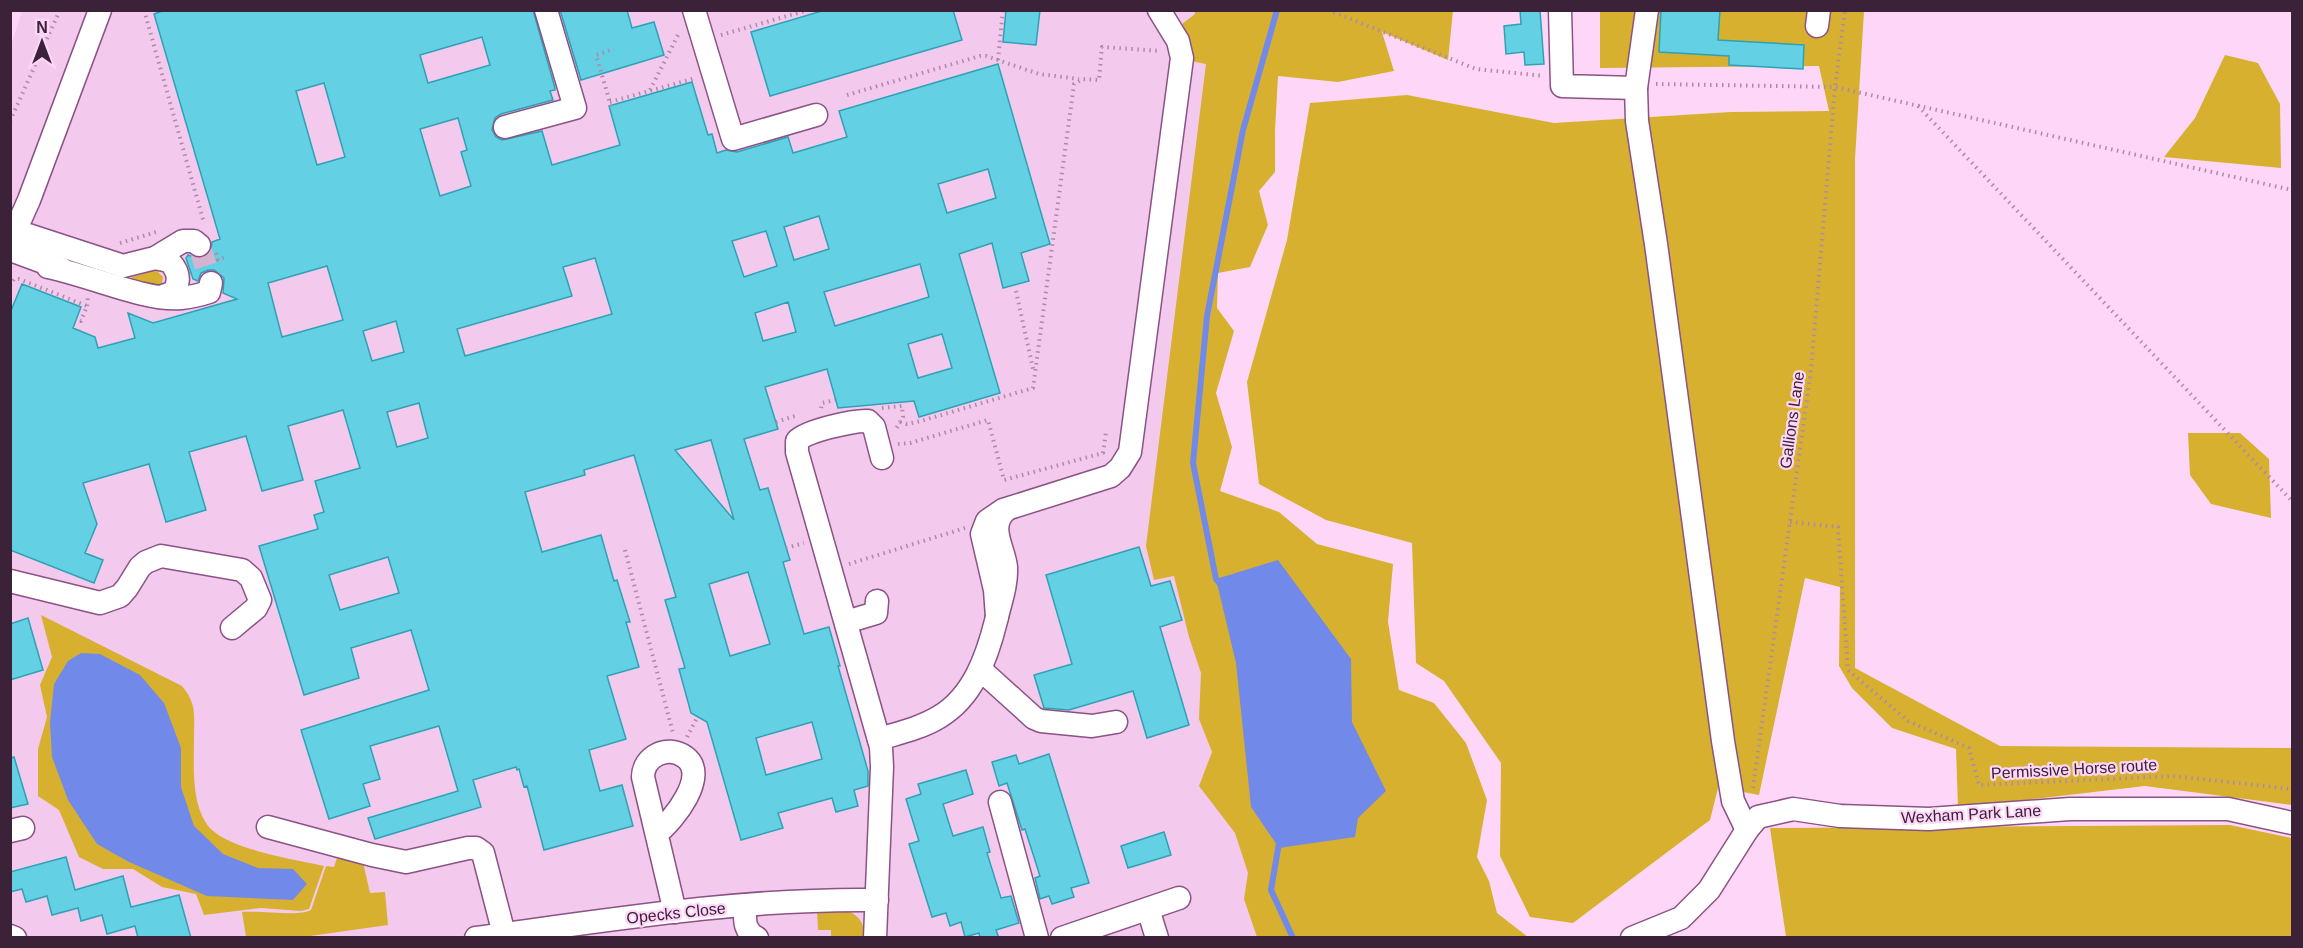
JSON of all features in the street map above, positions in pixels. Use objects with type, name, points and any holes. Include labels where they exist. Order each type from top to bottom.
[{"type":"street","points":[[100,10],[29,200],[14,226],[12,243],[16,252],[62,269],[160,297],[179,299],[207,293],[211,290],[211,283]]},
{"type":"street","points":[[505,127],[575,108],[546,10]]},
{"type":"street","points":[[879,739],[909,730],[941,716],[960,699],[981,670],[997,617],[1006,576],[1005,562],[998,537],[999,516],[1008,508],[1112,476],[1130,452],[1181,68],[1181,50],[1174,32],[1159,10]]},
{"type":"street","points":[[1560,10],[1562,86],[1636,88]]},
{"type":"street","points":[[1647,10],[1636,88],[1637,121],[1732,801],[1747,830]]},
{"type":"street","points":[[698,23],[733,139],[816,115]]},
{"type":"street","points":[[14,226],[28,235],[123,266],[155,258],[183,241],[194,241],[202,236]]},
{"type":"street","points":[[155,258],[170,261],[176,270],[178,279],[174,292],[160,297]]},
{"type":"street","points":[[10,259],[62,269]]},
{"type":"street","points":[[123,266],[119,278],[122,286],[128,289]]},
{"type":"street","points":[[875,938],[882,767],[879,739],[797,452],[797,441],[806,434],[868,421],[874,427],[886,451]]},
{"type":"street","points":[[10,581],[100,603],[120,596],[140,567],[161,556],[242,570],[251,578],[260,600],[256,608],[232,628]]},
{"type":"street","points":[[846,622],[873,615],[877,610],[878,601]]},
{"type":"street","points":[[981,670],[1034,718],[1041,721],[1092,726],[1116,722]]},
{"type":"street","points":[[657,833],[676,815],[691,786],[691,765],[684,756],[671,752],[657,754],[649,760],[642,777],[675,912]]},
{"type":"street","points":[[1000,802],[1037,938]]},
{"type":"street","name":"Wexham Park Lane","points":[[1632,938],[1681,918],[1709,890],[1747,830],[1758,817],[1793,809],[1840,816],[1929,819],[2070,809],[2228,809],[2292,823]]},
{"type":"street","points":[[268,827],[406,862],[476,848],[483,853],[504,934]]},
{"type":"street","points":[[1062,938],[1179,898]]},
{"type":"street","name":"Opecks Close","points":[[476,938],[675,912],[829,900],[877,900]]},
{"type":"street","points":[[745,906],[746,927],[748,932],[757,938]]},
{"type":"street","points":[[1148,909],[1157,938]]},
{"type":"path","points":[[10,121],[60,10]]},
{"type":"path","points":[[144,10],[202,236]]},
{"type":"path","points":[[650,91],[684,24],[808,10]]},
{"type":"path","points":[[998,60],[1003,10]]},
{"type":"path","name":"Gallions Lane","points":[[1752,795],[1811,370],[1835,87],[1845,10]]},
{"type":"path","points":[[847,95],[972,58],[986,56],[1039,74],[1099,80],[1102,47],[1144,51],[1181,50]]},
{"type":"path","points":[[614,49],[596,55],[611,104],[713,73]]},
{"type":"path","points":[[900,422],[914,423],[1033,388],[1073,87],[1076,82],[1083,79]]},
{"type":"path","points":[[1835,87],[2292,190]]},
{"type":"path","points":[[1917,105],[2292,501]]},
{"type":"path","points":[[10,286],[14,279],[20,279],[87,306],[81,321],[77,320]]},
{"type":"path","points":[[1016,291],[1034,376]]},
{"type":"path","points":[[826,411],[821,408],[822,403],[836,400]]},
{"type":"path","points":[[879,408],[902,406],[903,417],[893,433]]},
{"type":"path","points":[[776,422],[798,415]]},
{"type":"path","points":[[886,451],[988,420],[1004,480],[1103,453],[1106,432]]},
{"type":"path","name":"Permissive Horse route","points":[[1790,522],[1838,526],[1848,670],[1908,721],[1969,748],[1979,785],[2173,776],[2292,789]]},
{"type":"path","points":[[831,570],[970,526]]},
{"type":"path","points":[[786,548],[807,542]]},
{"type":"path","points":[[625,550],[679,754]]},
{"type":"shaded area","points":[[22,11],[1198,11],[1228,57],[1169,527],[1272,937],[11,938],[10,48]]},
{"type":"shaded area","points":[[1194,11],[1453,11],[1448,60],[1382,32],[1394,71],[1338,82],[1278,76],[1275,172],[1259,191],[1268,225],[1250,267],[1218,273],[1217,308],[1234,331],[1216,393],[1232,447],[1220,491],[1279,512],[1317,544],[1393,564],[1388,622],[1399,690],[1434,703],[1466,743],[1487,800],[1477,857],[1489,881],[1497,913],[1528,937],[1257,937],[1244,899],[1248,873],[1235,833],[1199,786],[1212,752],[1199,719],[1201,673],[1189,637],[1174,576],[1154,580],[1146,546],[1206,64],[1191,61],[1192,50],[1182,24],[1195,14]]},
{"type":"shaded area","points":[[1600,11],[1864,11],[1855,159],[1855,668],[2000,746],[2292,748],[2292,805],[2145,786],[1958,808],[1956,749],[1892,728],[1852,688],[1839,666],[1840,587],[1805,578],[1759,795],[1738,791],[1730,740],[1710,820],[1573,923],[1530,917],[1500,856],[1501,763],[1444,681],[1416,663],[1412,543],[1326,520],[1259,484],[1247,382],[1287,240],[1310,103],[1407,95],[1554,123],[1731,112],[1829,111],[1819,66],[1600,68]]},
{"type":"shaded area","points":[[2225,55],[2258,63],[2280,104],[2281,168],[2164,157],[2195,118]]},
{"type":"shaded area","points":[[156,270],[163,277],[162,283],[157,286],[129,280],[132,277]]},
{"type":"shaded area","points":[[2188,433],[2240,433],[2269,459],[2271,518],[2211,504],[2190,475]]},
{"type":"shaded area","points":[[41,615],[182,686],[194,710],[194,782],[198,804],[206,823],[214,832],[242,846],[324,866],[309,909],[301,911],[261,908],[204,915],[196,894],[162,887],[133,869],[103,869],[79,857],[59,810],[38,796],[38,749],[47,717],[40,685],[52,657]]},
{"type":"shaded area","points":[[2230,825],[2292,838],[2292,937],[1786,937],[1770,828]]},
{"type":"shaded area","points":[[338,855],[363,862],[370,893],[385,892],[388,925],[303,937],[246,937],[242,912],[298,913],[311,910],[326,866],[334,867]]},
{"type":"shaded area","points":[[841,910],[859,918],[865,937],[831,937],[831,930],[818,930],[817,911]]},
{"type":"water","points":[[1278,560],[1351,659],[1352,722],[1386,791],[1358,818],[1355,837],[1279,848],[1251,807],[1236,663],[1216,579]]},
{"type":"water","points":[[81,653],[100,654],[140,675],[164,703],[181,748],[181,787],[194,826],[223,854],[258,868],[293,869],[307,884],[293,900],[207,896],[129,862],[97,844],[68,800],[52,757],[50,722],[54,684],[68,661]]},
{"type":"building","points":[[165,10],[533,10],[555,88],[550,91],[553,100],[501,114],[495,118],[492,130],[496,137],[502,140],[542,131],[552,165],[620,145],[609,106],[692,82],[708,135],[712,134],[717,153],[726,150],[737,152],[788,137],[793,153],[847,137],[839,111],[998,64],[1050,244],[1021,253],[1029,281],[1003,288],[992,243],[959,254],[1000,393],[919,417],[914,401],[838,408],[827,369],[765,387],[778,429],[744,439],[760,490],[768,488],[790,560],[783,562],[804,634],[829,627],[868,771],[868,786],[854,790],[858,806],[836,812],[832,798],[778,813],[783,828],[741,840],[707,722],[691,713],[679,669],[685,668],[665,600],[676,597],[634,455],[584,470],[585,475],[525,492],[542,552],[601,535],[614,581],[617,580],[630,622],[626,622],[639,667],[607,676],[626,739],[589,750],[600,791],[622,785],[633,826],[544,850],[527,786],[524,787],[519,769],[517,770],[516,767],[473,780],[481,807],[375,839],[368,818],[458,791],[439,726],[370,746],[380,779],[363,784],[370,806],[329,819],[301,730],[429,690],[411,630],[351,648],[359,678],[304,695],[259,546],[318,529],[314,515],[324,512],[315,481],[360,468],[343,410],[288,426],[303,480],[262,491],[246,436],[189,452],[206,510],[166,522],[149,464],[83,483],[97,524],[85,553],[103,560],[94,583],[10,550],[10,313],[22,284],[81,307],[73,328],[95,337],[98,348],[135,338],[128,313],[153,323],[237,299],[223,293],[224,278],[214,270],[201,273],[198,281],[193,279],[186,258],[188,255],[196,258],[204,257],[210,253],[212,242],[220,239],[154,14]],"holes":[[[482,37],[490,65],[428,83],[420,55]],[[324,83],[345,157],[317,165],[296,91]],[[458,118],[467,150],[461,152],[471,186],[440,196],[420,129]],[[988,169],[996,198],[947,213],[938,184]],[[819,216],[829,249],[794,260],[784,227]],[[766,231],[777,266],[744,277],[732,241]],[[595,258],[612,314],[465,356],[457,329],[572,296],[563,267]],[[920,264],[929,297],[835,326],[824,292]],[[327,266],[343,320],[282,337],[268,283]],[[788,302],[796,332],[763,341],[755,313]],[[396,321],[404,352],[372,361],[363,331]],[[942,334],[952,368],[918,378],[908,344]],[[419,403],[428,438],[397,447],[387,412]],[[711,440],[734,520],[675,450]],[[388,557],[399,593],[340,610],[329,575]],[[748,572],[770,644],[730,656],[709,584]],[[812,722],[822,759],[766,775],[756,738]]]},
{"type":"building","points":[[560,10],[627,10],[632,28],[654,22],[664,55],[581,80]]},
{"type":"building","points":[[825,10],[953,10],[962,40],[770,96],[751,32]]},
{"type":"building","points":[[1006,10],[1040,10],[1036,45],[1003,42]]},
{"type":"building","points":[[1520,10],[1540,10],[1544,64],[1525,65],[1524,52],[1506,54],[1504,26],[1521,24]]},
{"type":"building","points":[[1661,10],[1720,10],[1718,40],[1804,45],[1803,69],[1729,65],[1729,56],[1659,52]]},
{"type":"building","points":[[1139,547],[1151,586],[1170,581],[1182,620],[1160,627],[1189,725],[1147,738],[1133,691],[1069,710],[1044,708],[1034,675],[1072,664],[1046,575]]},
{"type":"building","points":[[28,618],[43,670],[10,680],[10,624]]},
{"type":"building","points":[[1049,754],[1089,883],[1071,888],[1074,897],[1052,904],[1049,896],[1040,899],[1035,878],[1040,876],[1025,829],[1022,830],[1007,783],[999,786],[992,762],[1016,755],[1019,764]]},
{"type":"building","points":[[14,757],[28,804],[10,808],[10,758]]},
{"type":"building","points":[[966,770],[973,794],[943,804],[953,836],[983,827],[990,852],[987,853],[1001,898],[1011,896],[1019,923],[996,930],[999,938],[980,938],[979,933],[965,937],[961,922],[950,926],[946,913],[932,917],[909,844],[919,841],[906,799],[921,794],[918,784]]},
{"type":"building","points":[[1164,832],[1171,855],[1128,868],[1121,846]]},
{"type":"building","points":[[66,857],[75,890],[123,876],[131,907],[179,895],[191,938],[138,938],[135,926],[107,934],[102,915],[81,921],[78,908],[52,915],[47,896],[26,902],[22,889],[10,892],[10,872]]},
{"type":"waterway","points":[[1221,585],[1216,579],[1193,463],[1207,316],[1243,130],[1277,10]]},
{"type":"waterway","points":[[1279,843],[1271,890],[1293,938]]},
{"type":"tunnel","points":[[199,245],[211,283]]}]
